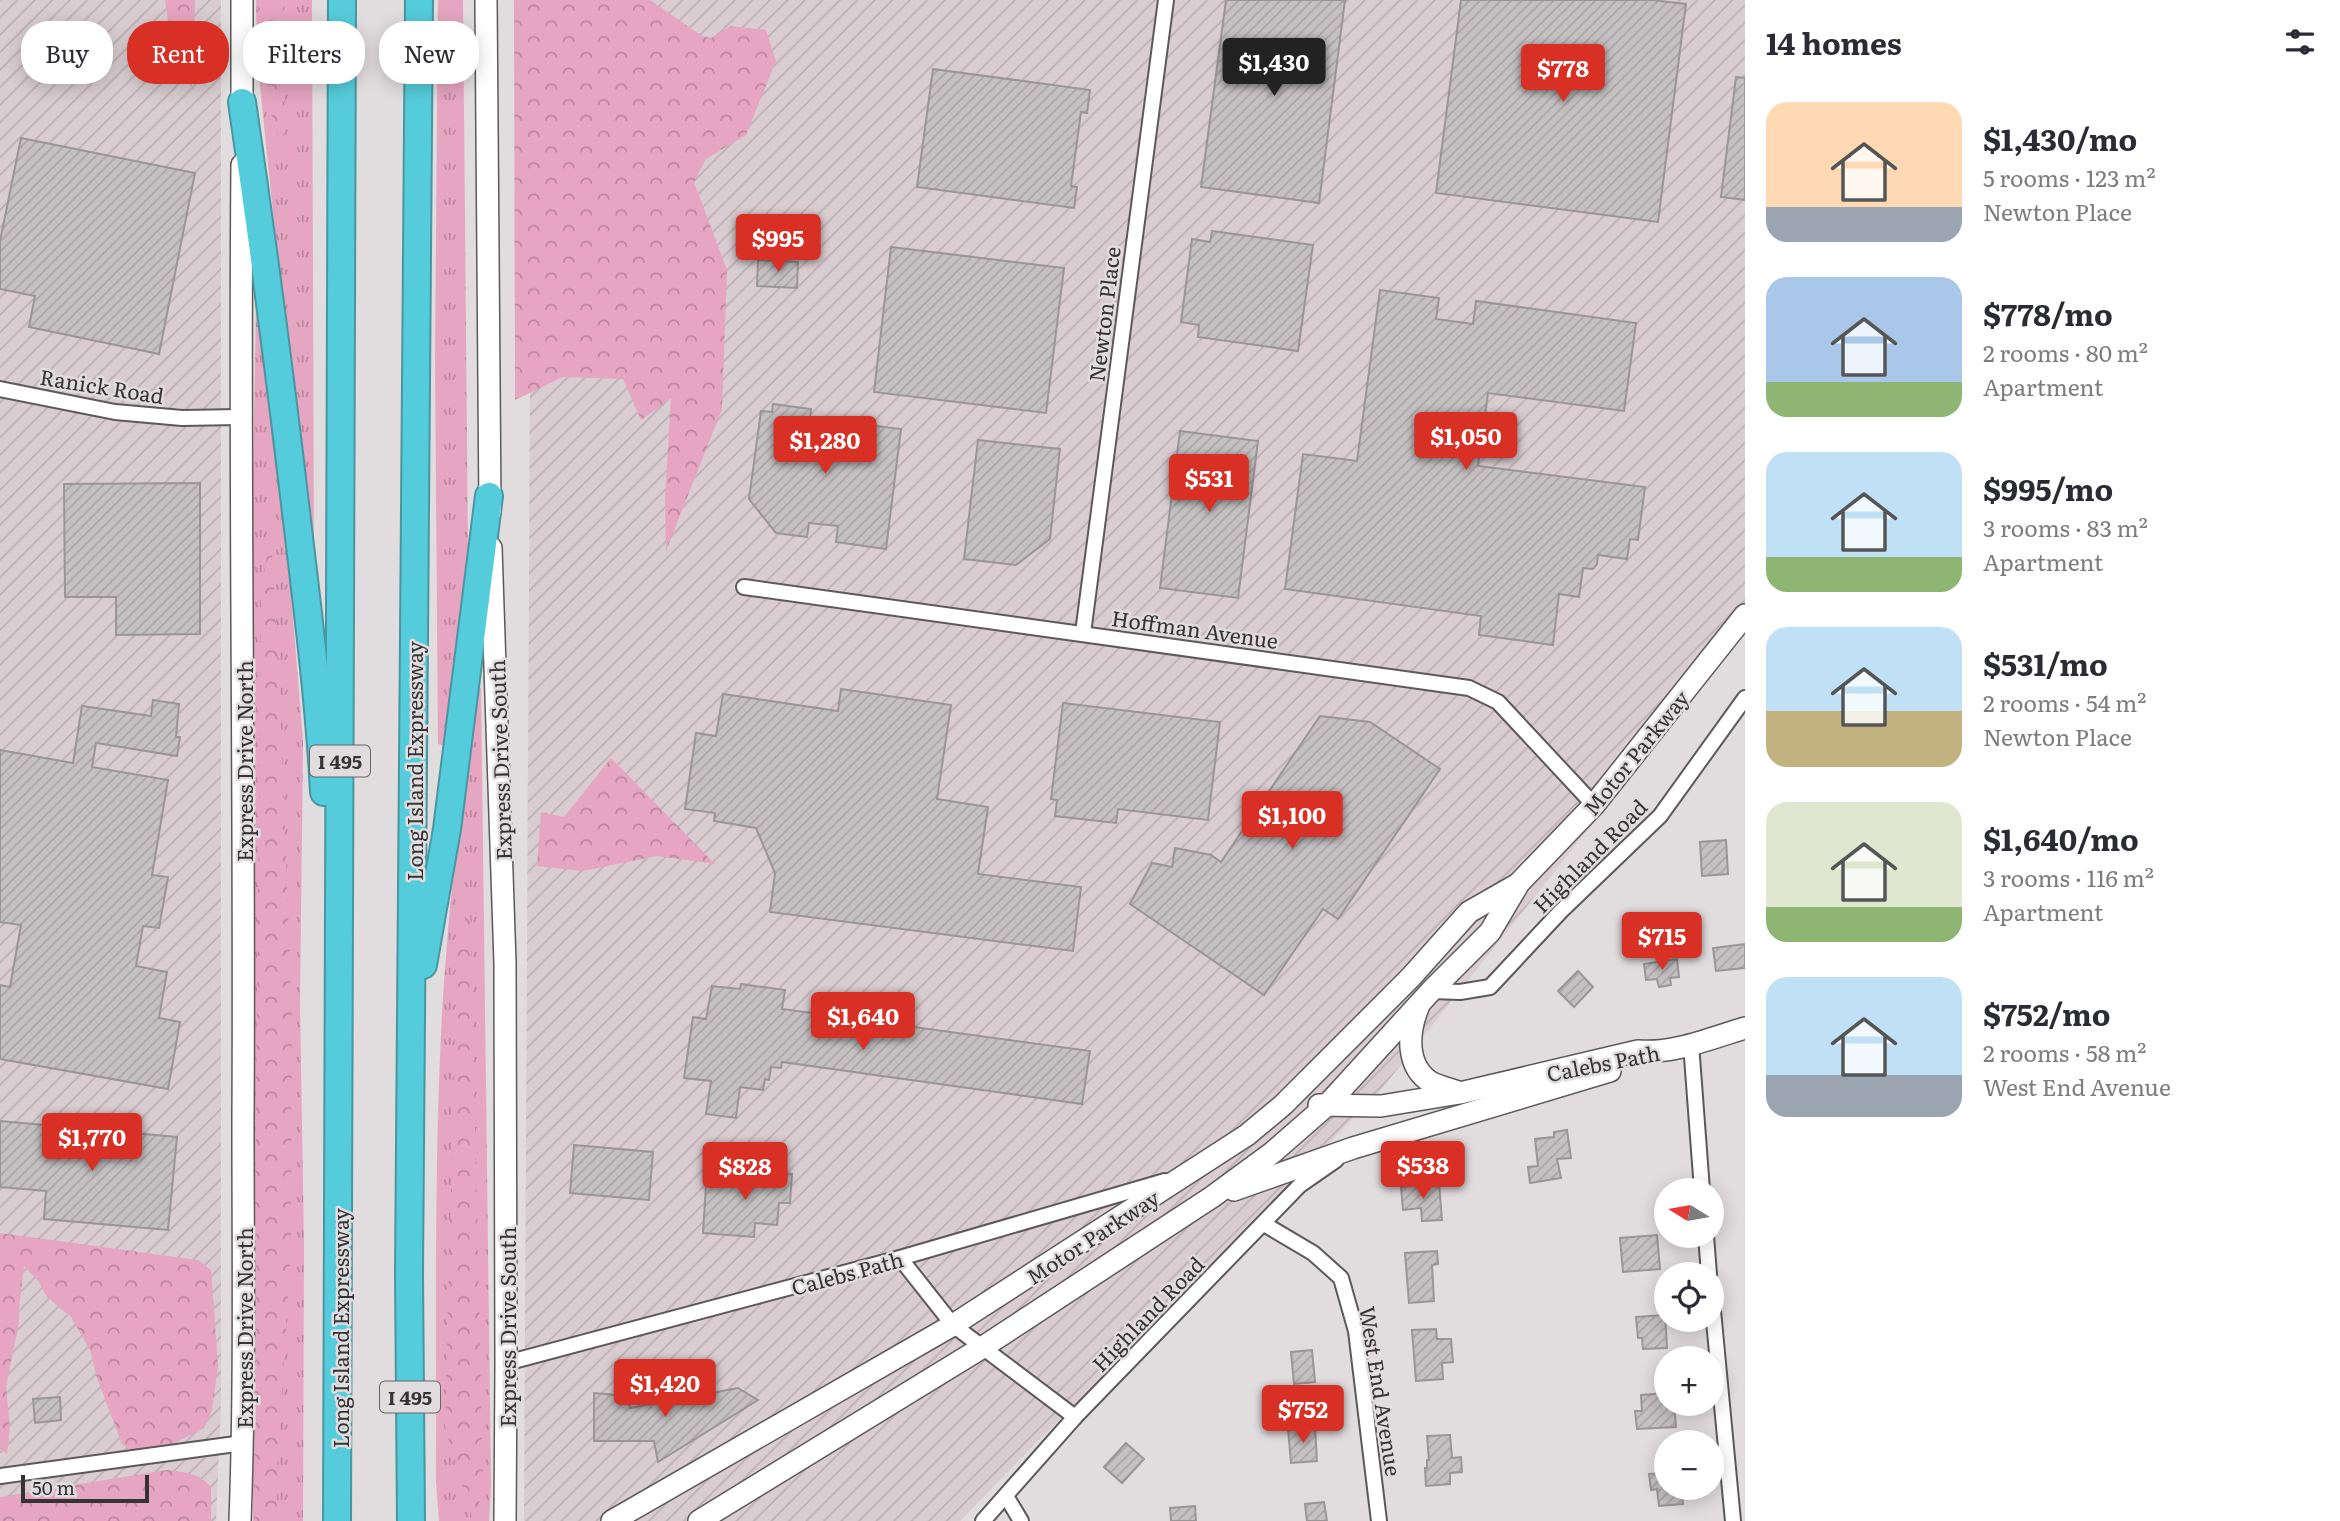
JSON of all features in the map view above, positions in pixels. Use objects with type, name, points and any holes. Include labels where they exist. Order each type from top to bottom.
[{"type":"highway","name":"Long Island Expressway","points":[[337,1521],[342,0]]},
{"type":"highway","name":"Long Island Expressway","points":[[411,1521],[409,1273],[419,0]]},
{"type":"highway","points":[[242,102],[273,313],[321,736],[340,1118]]},
{"type":"highway","points":[[411,1014],[430,936],[447,829],[489,496]]},
{"type":"main road","name":"Express Drive North","points":[[240,1521],[243,1443],[244,975],[240,417],[242,0]]},
{"type":"main road","name":"Express Drive South","points":[[486,0],[489,496],[505,963],[508,1517]]},
{"type":"main road","name":"Motor Parkway","points":[[699,1521],[983,1347],[1212,1197],[1272,1153],[1327,1105],[1426,996],[1490,932],[1519,883],[1594,805],[1745,615]]},
{"type":"main road","name":"Motor Parkway","points":[[612,1521],[953,1325],[1247,1135],[1283,1105],[1411,977],[1469,912],[1519,883]]},
{"type":"main road","points":[[1426,996],[1412,1024],[1410,1042],[1413,1057],[1433,1083],[1460,1093]]},
{"type":"main road","name":"Calebs Path","points":[[1283,1105],[1381,1106],[1460,1093],[1638,1051],[1653,1052],[1690,1044],[1745,1028]]},
{"type":"main road","points":[[1212,1197],[1353,1148],[1641,1062],[1653,1052]]},
{"type":"street","name":"Newton Place","points":[[1083,634],[1166,0]]},
{"type":"street","name":"Ranick Road","points":[[0,389],[115,412],[182,418],[240,417]]},
{"type":"street","name":"Hoffman Avenue","points":[[744,587],[1469,688],[1498,702],[1594,805]]},
{"type":"street","name":"Highland Road","points":[[1426,996],[1490,987],[1561,911],[1660,816],[1745,698]]},
{"type":"street","points":[[1690,1044],[1701,1178]]},
{"type":"street","name":"Highland Road","points":[[983,1521],[1075,1417],[1300,1185],[1353,1148]]},
{"type":"street","name":"Calebs Path","points":[[506,1363],[900,1258],[1187,1175]]},
{"type":"street","name":"West End Avenue","points":[[1264,1224],[1313,1253],[1340,1278],[1356,1331],[1379,1521]]},
{"type":"street","points":[[900,1258],[953,1325],[1075,1417]]},
{"type":"street","points":[[1715,1332],[1733,1521]]},
{"type":"street","points":[[0,1476],[243,1443]]},
{"type":"street","points":[[1006,1496],[1021,1521]]},
{"type":"shaded area","points":[[0,0],[221,0],[221,21],[127,21],[127,84],[221,84],[221,1404],[216,1521],[0,1521]]},
{"type":"shaded area","points":[[532,0],[1745,0],[1745,632],[1380,1091],[960,1521],[524,1521]]},
{"type":"green space","points":[[165,0],[195,0],[194,21],[168,21]]},
{"type":"green space","points":[[256,0],[312,0],[312,21],[256,21]]},
{"type":"green space","points":[[257,0],[284,0],[285,21],[260,21]]},
{"type":"green space","points":[[438,0],[463,0],[463,21],[438,21]]},
{"type":"green space","points":[[514,0],[650,0],[702,36],[711,38],[731,26],[766,30],[776,61],[746,135],[706,159],[694,182],[727,270],[722,409],[666,551],[665,498],[671,398],[641,420],[623,379],[563,377],[515,400]]},
{"type":"green space","points":[[260,84],[312,84],[314,562],[309,561]]},
{"type":"green space","points":[[268,84],[285,84],[283,144],[273,126]]},
{"type":"green space","points":[[437,84],[464,84],[468,551],[445,746],[438,744],[435,358]]},
{"type":"green space","points":[[256,308],[262,309],[284,508],[303,741],[300,1004],[304,1247],[303,1521],[253,1521],[252,524]]},
{"type":"green space","points":[[271,532],[292,1016],[291,1245],[277,1471],[277,1521],[254,1521],[261,591]]},
{"type":"green space","points":[[475,687],[481,688],[491,1487],[489,1521],[439,1521],[436,1481],[438,1107],[453,871]]},
{"type":"green space","points":[[611,758],[715,864],[657,856],[582,871],[537,866],[541,812],[564,817]]},
{"type":"green space","points":[[470,897],[483,1480],[476,1521],[473,1521],[445,1427],[457,956]]},
{"type":"green space","points":[[0,1233],[198,1260],[211,1270],[218,1366],[212,1410],[204,1428],[163,1449],[133,1453],[122,1444],[97,1378],[90,1350],[71,1317],[47,1297],[39,1282],[24,1266],[19,1323],[6,1387],[10,1427],[7,1454],[0,1449]]},
{"type":"green space","points":[[167,1470],[197,1476],[211,1487],[211,1521],[0,1521],[0,1497]]},
{"type":"building","points":[[1226,0],[1345,0],[1319,203],[1201,187]]},
{"type":"building","points":[[1461,0],[1652,0],[1686,4],[1658,222],[1436,193]]},
{"type":"building","points":[[933,69],[1090,90],[1087,113],[1081,112],[1071,186],[1077,187],[1074,208],[917,187]]},
{"type":"building","points":[[1736,77],[1745,78],[1745,200],[1721,197]]},
{"type":"building","points":[[21,138],[195,173],[159,354],[29,327],[35,296],[0,289],[0,241]]},
{"type":"building","points":[[1212,231],[1313,245],[1298,351],[1198,337],[1199,325],[1181,322],[1192,239],[1210,242]]},
{"type":"building","points":[[891,247],[1064,268],[1046,413],[874,392]]},
{"type":"building","points":[[758,260],[798,262],[797,288],[757,286]]},
{"type":"building","points":[[1380,290],[1439,298],[1436,319],[1473,324],[1476,301],[1636,323],[1624,411],[1488,393],[1478,466],[1645,487],[1638,540],[1630,539],[1627,559],[1598,555],[1593,569],[1583,568],[1579,597],[1559,594],[1553,645],[1479,635],[1481,616],[1285,589],[1303,454],[1357,461]]},
{"type":"building","points":[[773,404],[811,409],[810,418],[901,429],[886,549],[836,542],[838,526],[809,523],[807,537],[776,533],[749,499],[761,411],[772,412]]},
{"type":"building","points":[[1180,431],[1258,441],[1238,598],[1160,588]]},
{"type":"building","points":[[978,440],[1060,449],[1050,539],[1016,565],[964,559]]},
{"type":"building","points":[[200,483],[200,634],[116,635],[116,597],[65,597],[64,484]]},
{"type":"building","points":[[841,689],[951,705],[937,799],[988,807],[978,874],[1081,887],[1073,951],[770,912],[775,873],[756,828],[714,821],[715,813],[685,809],[696,733],[716,736],[723,694],[838,711]]},
{"type":"building","points":[[153,700],[179,704],[176,737],[180,737],[177,756],[96,743],[92,767],[168,780],[152,875],[168,877],[159,928],[143,926],[136,966],[167,972],[159,1018],[180,1022],[168,1089],[0,1059],[0,985],[10,987],[21,925],[0,922],[0,750],[73,763],[82,706],[151,716]]},
{"type":"building","points":[[1063,703],[1220,722],[1208,820],[1118,809],[1116,823],[1055,816],[1057,800],[1051,799]]},
{"type":"building","points":[[1320,716],[1370,722],[1440,769],[1338,919],[1323,909],[1264,995],[1130,904],[1152,863],[1172,867],[1175,848],[1211,855],[1221,862]]},
{"type":"building","points":[[1726,840],[1728,874],[1702,876],[1700,842]]},
{"type":"building","points":[[1745,944],[1745,968],[1716,971],[1713,948]]},
{"type":"building","points":[[1677,959],[1679,977],[1670,978],[1671,985],[1659,987],[1657,979],[1646,980],[1644,964]]},
{"type":"building","points":[[1578,971],[1593,987],[1574,1007],[1558,991]]},
{"type":"building","points":[[741,984],[785,990],[782,1009],[1090,1051],[1082,1104],[782,1062],[781,1068],[771,1067],[769,1080],[765,1079],[763,1090],[740,1087],[736,1118],[706,1114],[711,1081],[684,1078],[693,1017],[706,1019],[712,986],[740,989]]},
{"type":"building","points":[[0,1121],[177,1137],[168,1230],[44,1219],[46,1191],[0,1187]]},
{"type":"building","points":[[1567,1130],[1571,1158],[1557,1159],[1561,1178],[1530,1183],[1528,1167],[1538,1166],[1535,1139],[1554,1137],[1554,1132]]},
{"type":"building","points":[[574,1145],[653,1152],[649,1200],[570,1193]]},
{"type":"building","points":[[727,1169],[792,1174],[790,1203],[779,1203],[777,1225],[755,1223],[754,1237],[703,1233],[706,1185],[725,1187]]},
{"type":"building","points":[[1439,1183],[1442,1220],[1422,1221],[1421,1208],[1403,1210],[1401,1187]]},
{"type":"building","points":[[1654,1235],[1654,1248],[1658,1248],[1659,1262],[1654,1262],[1654,1269],[1623,1272],[1620,1238]]},
{"type":"building","points":[[1437,1251],[1438,1264],[1432,1265],[1434,1301],[1409,1303],[1405,1253]]},
{"type":"building","points":[[1654,1316],[1654,1332],[1666,1332],[1667,1346],[1643,1349],[1642,1338],[1638,1338],[1636,1317]]},
{"type":"building","points":[[1436,1329],[1437,1339],[1451,1339],[1453,1362],[1442,1363],[1443,1379],[1416,1381],[1412,1330]]},
{"type":"building","points":[[1312,1350],[1315,1382],[1294,1384],[1291,1352]]},
{"type":"building","points":[[738,1388],[758,1400],[658,1462],[654,1441],[594,1441],[594,1393],[629,1396],[630,1408]]},
{"type":"building","points":[[1654,1394],[1654,1416],[1675,1416],[1676,1427],[1637,1429],[1635,1411],[1642,1411],[1641,1395]]},
{"type":"building","points":[[60,1397],[61,1420],[35,1423],[33,1399]]},
{"type":"building","points":[[1315,1427],[1317,1461],[1291,1463],[1288,1429]]},
{"type":"building","points":[[1450,1435],[1452,1458],[1461,1457],[1462,1472],[1450,1473],[1450,1484],[1426,1486],[1425,1468],[1429,1460],[1427,1436]]},
{"type":"building","points":[[1126,1443],[1144,1459],[1122,1483],[1104,1467]]},
{"type":"building","points":[[1649,1474],[1654,1474],[1654,1490],[1651,1490]]},
{"type":"building","points":[[1658,1500],[1683,1500],[1683,1504],[1659,1506]]},
{"type":"building","points":[[1324,1502],[1327,1521],[1307,1521],[1305,1504]]},
{"type":"building","points":[[1195,1506],[1196,1521],[1171,1521],[1170,1508]]}]
